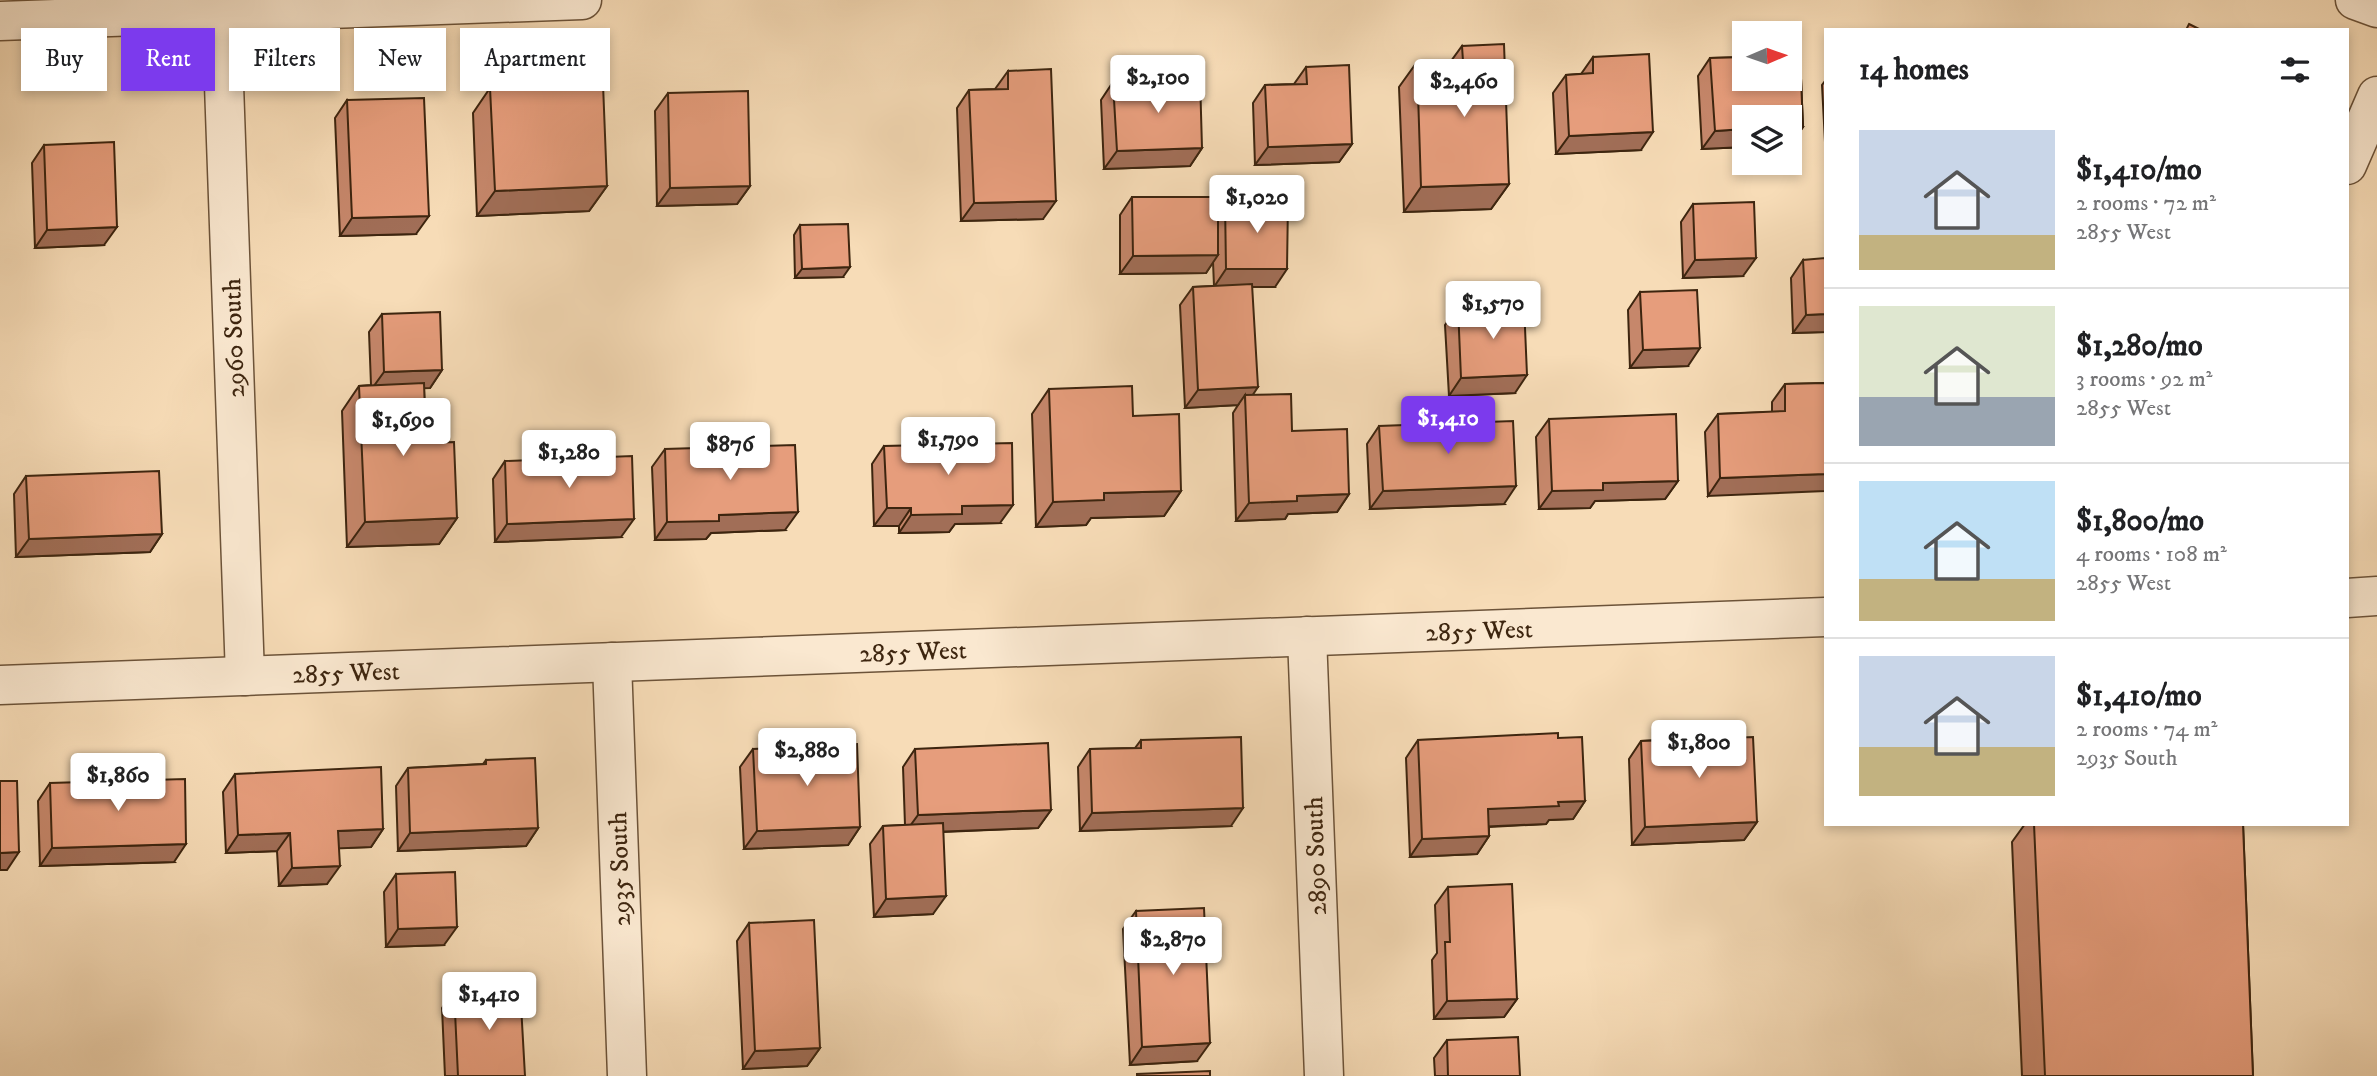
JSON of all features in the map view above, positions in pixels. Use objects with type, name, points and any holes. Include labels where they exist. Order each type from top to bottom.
[{"type":"street","points":[[0,21],[221,6],[582,0]]},
{"type":"street","points":[[2355,0],[2377,8]]},
{"type":"street","name":"2960 South","points":[[221,6],[245,676]]},
{"type":"street","points":[[2349,159],[2377,96]]},
{"type":"street","points":[[2349,598],[2377,597]]},
{"type":"street","name":"2855 West","points":[[0,685],[1824,617]]},
{"type":"street","name":"2890 South","points":[[1307,636],[1324,1076]]},
{"type":"street","name":"2935 South","points":[[612,662],[627,1076]]},
{"type":"building","points":[[1504,44],[1509,184],[1421,187],[1417,62],[1463,61],[1462,46]]},
{"type":"building","points":[[1649,54],[1653,132],[1569,136],[1566,75],[1593,73],[1593,57]]},
{"type":"building","points":[[1732,57],[1732,91],[1802,91],[1803,127],[1802,105],[1732,105],[1732,130],[1715,131],[1710,58]]},
{"type":"building","points":[[1349,65],[1352,144],[1268,147],[1265,85],[1307,84],[1306,67]]},
{"type":"building","points":[[1051,69],[1056,201],[974,203],[969,90],[1008,89],[1008,71]]},
{"type":"building","points":[[1200,78],[1202,148],[1117,151],[1113,82]]},
{"type":"building","points":[[490,91],[603,91],[607,186],[495,191]]},
{"type":"building","points":[[748,91],[750,186],[670,188],[668,93]]},
{"type":"building","points":[[424,98],[429,216],[352,218],[347,100]]},
{"type":"building","points":[[114,142],[117,227],[47,230],[44,145]]},
{"type":"building","points":[[1132,197],[1218,197],[1218,255],[1133,256]]},
{"type":"building","points":[[1225,201],[1288,201],[1287,269],[1226,269]]},
{"type":"building","points":[[1754,202],[1756,258],[1695,260],[1693,204]]},
{"type":"building","points":[[848,224],[850,267],[802,269],[800,225]]},
{"type":"building","points":[[1824,258],[1824,314],[1806,315],[1803,260]]},
{"type":"building","points":[[1252,284],[1258,387],[1198,390],[1193,287]]},
{"type":"building","points":[[1697,290],[1700,348],[1643,350],[1640,292]]},
{"type":"building","points":[[1524,304],[1527,375],[1461,378],[1458,307]]},
{"type":"building","points":[[440,312],[442,370],[384,372],[382,314]]},
{"type":"building","points":[[424,383],[426,443],[454,442],[457,518],[365,522],[359,386]]},
{"type":"building","points":[[1824,383],[1824,474],[1720,478],[1718,414],[1785,411],[1785,384]]},
{"type":"building","points":[[1132,386],[1133,416],[1179,414],[1181,491],[1104,493],[1104,500],[1053,502],[1049,389]]},
{"type":"building","points":[[1291,394],[1292,431],[1347,429],[1349,494],[1297,496],[1297,501],[1249,503],[1245,395]]},
{"type":"building","points":[[1676,414],[1678,481],[1603,483],[1603,490],[1552,491],[1549,419]]},
{"type":"building","points":[[1513,421],[1516,486],[1383,491],[1379,426]]},
{"type":"building","points":[[1012,443],[1013,505],[962,506],[962,514],[911,515],[911,508],[887,508],[884,446]]},
{"type":"building","points":[[795,445],[798,512],[719,515],[719,521],[667,522],[665,449]]},
{"type":"building","points":[[632,456],[634,519],[507,524],[505,461]]},
{"type":"building","points":[[159,471],[162,534],[29,539],[26,476]]},
{"type":"building","points":[[1729,730],[1729,738],[1753,737],[1757,822],[1645,827],[1641,741],[1666,740],[1665,733]]},
{"type":"building","points":[[1558,733],[1558,738],[1582,737],[1585,801],[1558,802],[1559,806],[1488,809],[1489,836],[1422,839],[1418,740]]},
{"type":"building","points":[[1241,737],[1243,808],[1092,813],[1090,749],[1141,748],[1141,740]]},
{"type":"building","points":[[1048,743],[1051,810],[918,815],[915,749]]},
{"type":"building","points":[[857,744],[860,827],[757,831],[753,749]]},
{"type":"building","points":[[535,758],[538,828],[410,833],[408,768],[486,764],[486,760]]},
{"type":"building","points":[[381,767],[383,829],[338,831],[340,866],[292,868],[290,833],[238,835],[235,774]]},
{"type":"building","points":[[185,779],[186,844],[52,848],[50,783]]},
{"type":"building","points":[[0,781],[17,781],[19,852],[0,853]]},
{"type":"building","points":[[943,823],[946,896],[886,899],[883,826]]},
{"type":"building","points":[[2034,826],[2243,826],[2253,1076],[2045,1076]]},
{"type":"building","points":[[455,872],[457,927],[398,929],[396,874]]},
{"type":"building","points":[[1512,884],[1517,999],[1447,1001],[1445,942],[1450,942],[1448,887]]},
{"type":"building","points":[[1204,908],[1210,1043],[1142,1047],[1136,911]]},
{"type":"building","points":[[814,920],[820,1048],[755,1051],[749,923]]},
{"type":"building","points":[[520,987],[525,1076],[458,1076],[454,990]]},
{"type":"building","points":[[1518,1037],[1520,1076],[1448,1076],[1447,1040]]},
{"type":"building","points":[[1210,1071],[1210,1076],[1137,1076],[1137,1074]]}]
